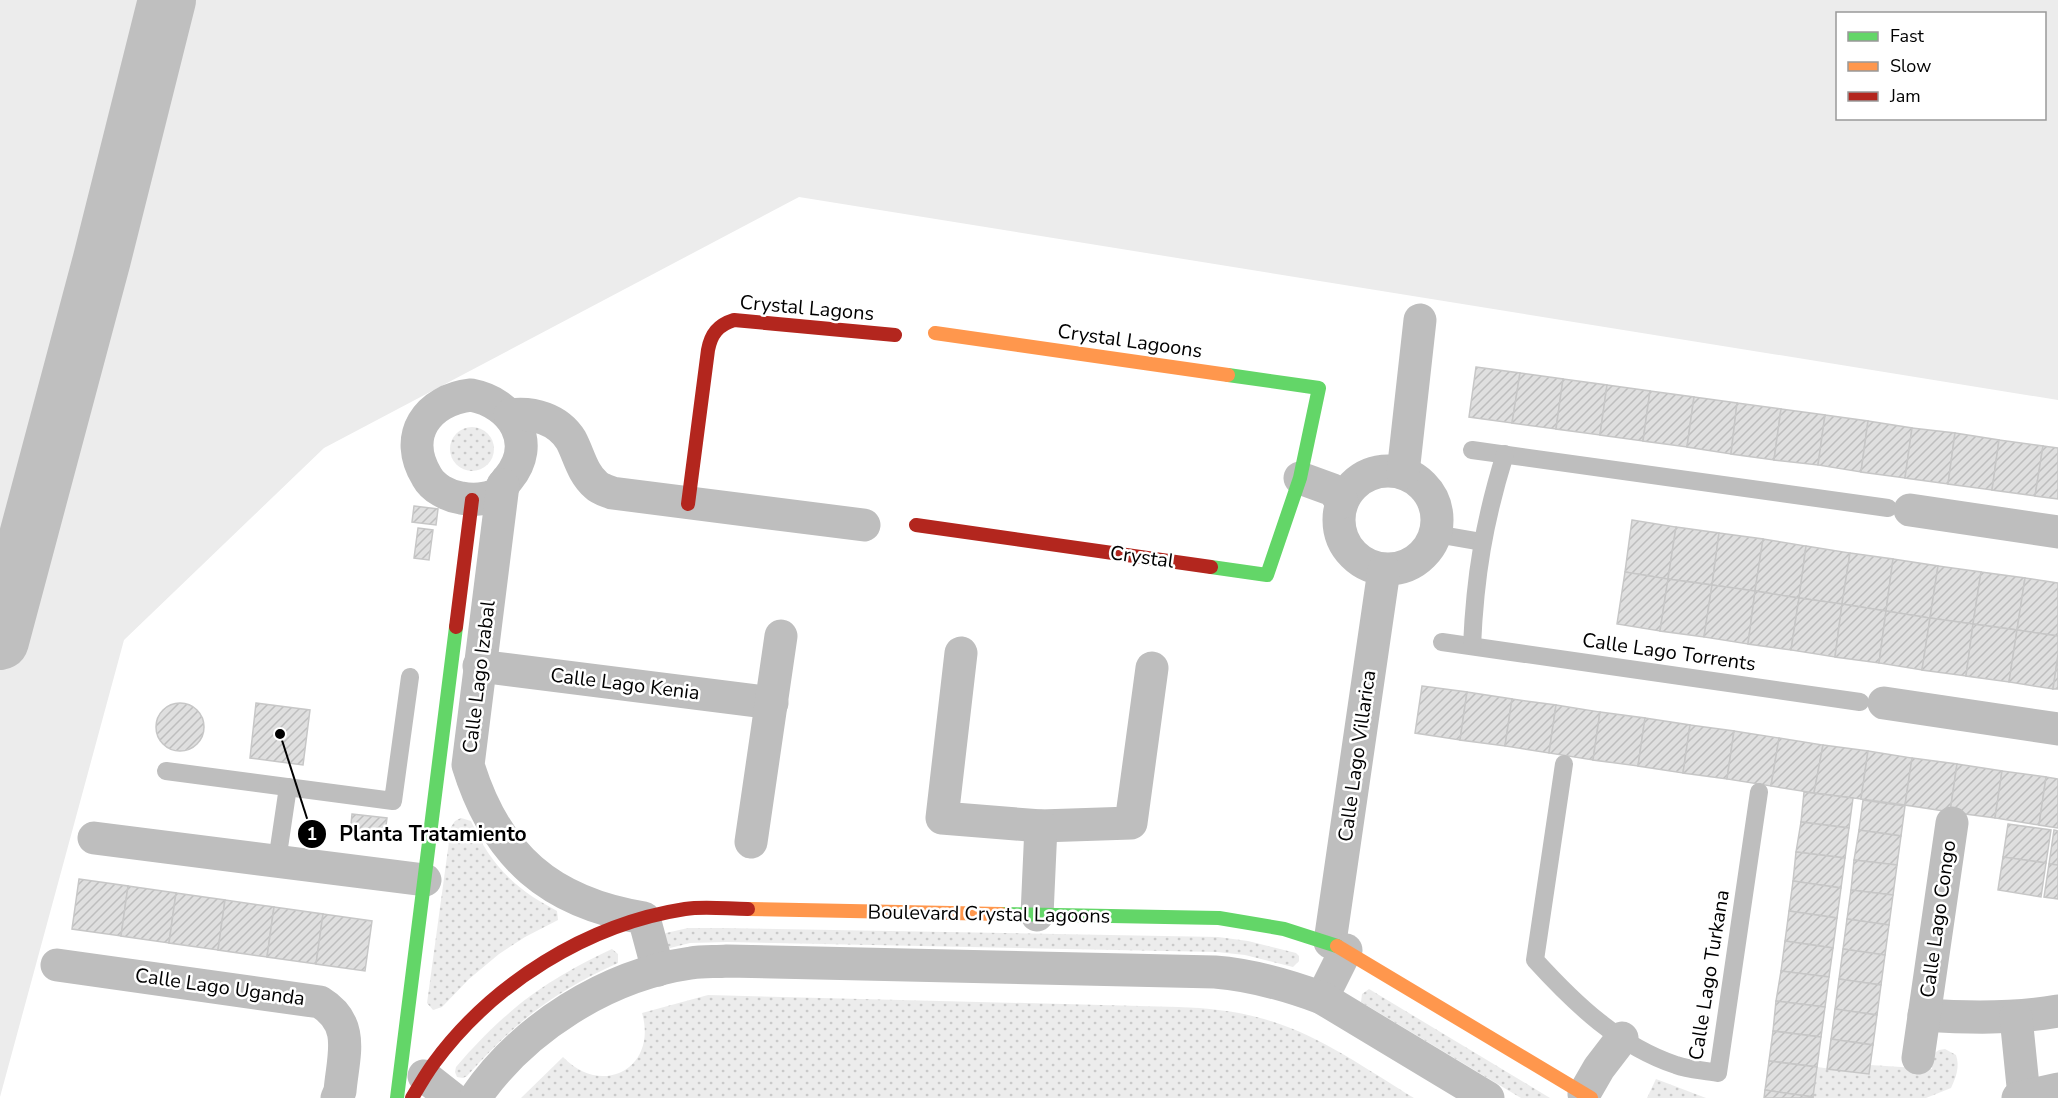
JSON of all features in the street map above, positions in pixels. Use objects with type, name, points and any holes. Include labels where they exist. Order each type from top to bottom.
[{"type":"street","name":"Crystal Lagons","points":[[688,504],[710,339],[723,323],[734,320],[895,335]]},
{"type":"street","points":[[1403,473],[1420,320]]},
{"type":"street","name":"Crystal Lagoons","points":[[935,333],[1319,388]]},
{"type":"street","name":"Crystal","points":[[916,525],[1267,575],[1300,478],[1319,388]]},
{"type":"street","points":[[464,396],[486,398],[499,404],[510,415],[521,441],[520,455],[516,469],[503,485],[498,494],[472,500],[454,497],[441,491],[429,481],[417,454],[418,439],[422,424],[442,402],[464,396]]},
{"type":"street","points":[[510,415],[535,415],[560,427],[570,439],[586,474],[597,486],[612,493],[864,525]]},
{"type":"street","points":[[1388,471],[1403,473],[1416,480],[1427,490],[1435,504],[1436,534],[1428,549],[1416,561],[1401,568],[1384,570],[1366,565],[1352,554],[1342,538],[1339,520],[1342,502],[1350,489],[1361,479],[1374,473],[1388,471]]},
{"type":"street","points":[[1300,478],[1333,490],[1342,502]]},
{"type":"street","name":"Calle Lago Izabal","points":[[397,1098],[425,880],[479,666],[503,485]]},
{"type":"street","name":"Calle Lago Izabal","points":[[472,500],[454,763],[477,792],[489,819],[506,843],[525,865],[545,882],[592,907],[644,918]]},
{"type":"street","points":[[1899,509],[2058,532]]},
{"type":"street","name":"Calle Lago Villarica","points":[[1322,998],[1338,946],[1384,570]]},
{"type":"street","points":[[751,842],[781,636]]},
{"type":"street","points":[[961,653],[942,818],[1041,826],[1131,823],[1152,668]]},
{"type":"street","name":"Calle Lago Kenia","points":[[479,666],[772,703]]},
{"type":"street","points":[[1872,702],[2058,729]]},
{"type":"street","name":"Calle Lago Congo","points":[[1918,1058],[1952,823]]},
{"type":"street","points":[[1037,915],[1041,826]]},
{"type":"street","points":[[94,838],[425,880]]},
{"type":"street","name":"Boulevard Crystal Lagoons","points":[[418,1087],[471,1020],[501,993],[534,969],[569,948],[606,931],[644,918],[686,909],[727,909],[1219,918],[1282,928],[1338,946],[1588,1096]]},
{"type":"street","points":[[644,918],[658,970]]},
{"type":"street","points":[[476,1098],[509,1058],[563,1013],[593,995],[625,981],[692,962],[1242,974],[1269,980],[1322,998],[1488,1098]]},
{"type":"street","name":"Calle Lago Uganda","points":[[57,965],[320,1002],[338,1016],[343,1026],[345,1036],[342,1096]]},
{"type":"street","name":"Calle Lago Congo","points":[[1924,1015],[1967,1018],[2016,1017],[2058,1011]]},
{"type":"street","points":[[2016,1017],[2021,1097],[2058,1089]]},
{"type":"street","points":[[1588,1096],[1599,1068],[1622,1038]]},
{"type":"street","points":[[418,1087],[452,1098]]},
{"type":"lane","points":[[1472,450],[1899,509]]},
{"type":"lane","points":[[1472,646],[1474,594],[1482,542],[1505,454]]},
{"type":"lane","points":[[1436,534],[1482,542]]},
{"type":"lane","name":"Calle Lago Torrents","points":[[1442,642],[1872,702]]},
{"type":"lane","points":[[166,771],[393,801],[410,677]]},
{"type":"lane","name":"Calle Lago Turkana","points":[[1564,764],[1535,960],[1562,990],[1591,1016],[1622,1038],[1649,1054],[1678,1066],[1718,1073],[1759,792]]},
{"type":"lane","points":[[276,861],[288,787]]},
{"type":"shaded area","points":[[0,0],[2058,0],[2058,400],[799,197],[324,448],[124,640],[0,1097]]},
{"type":"shaded area","points":[[472,427],[488,433],[494,449],[488,465],[472,471],[456,465],[450,449],[456,433]]},
{"type":"shaded area","points":[[461,818],[471,821],[489,854],[504,873],[523,890],[557,911],[558,920],[499,954],[469,979],[442,1007],[433,1010],[427,1003],[451,827]]},
{"type":"shaded area","points":[[688,928],[1218,937],[1248,941],[1296,953],[1299,961],[1293,967],[1245,955],[1217,952],[727,942],[690,943],[670,948],[665,946],[663,937],[666,933]]},
{"type":"shaded area","points":[[612,949],[618,954],[618,963],[574,985],[536,1010],[501,1040],[467,1076],[457,1077],[456,1067],[509,1013],[546,985]]},
{"type":"shaded area","points":[[1369,989],[1550,1098],[1521,1098],[1361,1002],[1362,994]]},
{"type":"shaded area","points":[[708,995],[1222,1010],[1264,1019],[1323,1043],[1414,1098],[521,1098],[563,1057],[578,1069],[594,1075],[609,1076],[623,1071],[634,1062],[642,1049],[645,1032],[642,1013]]},
{"type":"shaded area","points":[[1945,1049],[1956,1055],[1957,1059],[1957,1068],[1951,1088],[1926,1098],[1813,1098],[1817,1067],[1869,1074],[1870,1065],[1932,1069],[1933,1054]]},
{"type":"shaded area","points":[[1656,1079],[1706,1098],[1647,1098]]},
{"type":"building","points":[[1476,367],[1520,373],[1512,423],[1469,417]]},
{"type":"building","points":[[1520,373],[1563,379],[1556,429],[1512,423]]},
{"type":"building","points":[[1563,379],[1607,385],[1600,435],[1556,429]]},
{"type":"building","points":[[1607,385],[1650,391],[1643,441],[1600,435]]},
{"type":"building","points":[[1650,391],[1694,397],[1687,447],[1643,441]]},
{"type":"building","points":[[1694,397],[1737,403],[1731,454],[1687,447]]},
{"type":"building","points":[[1737,403],[1781,409],[1774,460],[1731,454]]},
{"type":"building","points":[[1781,409],[1825,415],[1818,465],[1774,460]]},
{"type":"building","points":[[1825,415],[1868,421],[1861,472],[1818,465]]},
{"type":"building","points":[[1868,421],[1912,428],[1905,478],[1861,472]]},
{"type":"building","points":[[1912,428],[1955,433],[1948,484],[1905,478]]},
{"type":"building","points":[[1955,433],[1999,440],[1992,490],[1948,484]]},
{"type":"building","points":[[1999,440],[2043,446],[2035,496],[1992,490]]},
{"type":"building","points":[[2043,446],[2058,448],[2058,499],[2035,496]]},
{"type":"building","points":[[414,506],[438,509],[436,525],[412,522]]},
{"type":"building","points":[[1632,520],[1676,527],[1668,579],[1625,572]]},
{"type":"building","points":[[1676,527],[1719,533],[1712,585],[1668,579]]},
{"type":"building","points":[[418,528],[433,530],[429,560],[414,558]]},
{"type":"building","points":[[1719,533],[1763,539],[1755,591],[1712,585]]},
{"type":"building","points":[[1763,539],[1806,546],[1799,598],[1755,591]]},
{"type":"building","points":[[1806,546],[1850,553],[1842,604],[1799,598]]},
{"type":"building","points":[[1850,553],[1893,559],[1886,611],[1842,604]]},
{"type":"building","points":[[1893,559],[1938,566],[1930,618],[1886,611]]},
{"type":"building","points":[[1938,566],[1981,572],[1973,624],[1930,618]]},
{"type":"building","points":[[1625,572],[1668,579],[1660,631],[1617,624]]},
{"type":"building","points":[[1981,572],[2025,578],[2017,630],[1973,624]]},
{"type":"building","points":[[2025,578],[2058,583],[2058,636],[2017,630]]},
{"type":"building","points":[[1668,579],[1712,585],[1704,637],[1660,631]]},
{"type":"building","points":[[1712,585],[1755,591],[1748,644],[1704,637]]},
{"type":"building","points":[[1755,591],[1799,598],[1791,650],[1748,644]]},
{"type":"building","points":[[1799,598],[1842,604],[1835,657],[1791,650]]},
{"type":"building","points":[[1842,604],[1886,611],[1879,663],[1835,657]]},
{"type":"building","points":[[1886,611],[1930,618],[1922,670],[1879,663]]},
{"type":"building","points":[[1930,618],[1973,624],[1966,676],[1922,670]]},
{"type":"building","points":[[1973,624],[2017,630],[2009,682],[1966,676]]},
{"type":"building","points":[[2017,630],[2058,636],[2053,689],[2009,682]]},
{"type":"building","points":[[2058,655],[2058,689],[2053,689]]},
{"type":"building","points":[[1422,686],[1467,692],[1460,740],[1415,733]]},
{"type":"building","points":[[1467,692],[1512,699],[1505,746],[1460,740]]},
{"type":"building","points":[[1512,699],[1556,705],[1549,753],[1505,746]]},
{"type":"building","points":[[175,703],[185,703],[197,710],[204,722],[204,732],[197,744],[185,751],[175,751],[160,740],[156,732],[156,722],[167,707]]},
{"type":"building","points":[[256,703],[310,710],[303,765],[250,758]]},
{"type":"building","points":[[1556,705],[1600,712],[1593,760],[1549,753]]},
{"type":"building","points":[[1600,712],[1645,718],[1638,766],[1593,760]]},
{"type":"building","points":[[1645,718],[1690,725],[1683,773],[1638,766]]},
{"type":"building","points":[[1690,725],[1734,731],[1727,779],[1683,773]]},
{"type":"building","points":[[1734,731],[1779,738],[1771,786],[1727,779]]},
{"type":"building","points":[[1779,738],[1823,745],[1814,793],[1771,786]]},
{"type":"building","points":[[1823,745],[1868,751],[1861,799],[1814,793]]},
{"type":"building","points":[[1868,751],[1912,758],[1905,805],[1861,799]]},
{"type":"building","points":[[1912,758],[1957,764],[1950,812],[1905,805]]},
{"type":"building","points":[[1957,764],[2002,771],[1995,818],[1950,812]]},
{"type":"building","points":[[2002,771],[2046,777],[2039,825],[1995,818]]},
{"type":"building","points":[[2046,777],[2058,779],[2058,828],[2039,825]]},
{"type":"building","points":[[1804,792],[1853,798],[1849,828],[1801,822]]},
{"type":"building","points":[[1863,800],[1905,806],[1901,836],[1859,830]]},
{"type":"building","points":[[352,814],[387,818],[384,840],[350,835]]},
{"type":"building","points":[[1801,822],[1849,828],[1845,858],[1796,852]]},
{"type":"building","points":[[2008,824],[2051,830],[2046,863],[2003,857]]},
{"type":"building","points":[[1859,830],[1901,836],[1897,865],[1854,860]]},
{"type":"building","points":[[2054,830],[2058,831],[2058,865],[2049,864]]},
{"type":"building","points":[[1796,852],[1845,858],[1841,888],[1793,881]]},
{"type":"building","points":[[2003,857],[2046,863],[2041,897],[1998,890]]},
{"type":"building","points":[[1854,860],[1897,865],[1893,895],[1851,890]]},
{"type":"building","points":[[2049,864],[2058,865],[2058,899],[2044,897]]},
{"type":"building","points":[[79,879],[128,886],[121,936],[72,929]]},
{"type":"building","points":[[1793,881],[1841,888],[1837,918],[1789,911]]},
{"type":"building","points":[[128,886],[176,893],[169,943],[121,936]]},
{"type":"building","points":[[1851,890],[1893,895],[1889,925],[1847,919]]},
{"type":"building","points":[[176,893],[225,900],[218,950],[169,943]]},
{"type":"building","points":[[225,900],[274,907],[267,957],[218,950]]},
{"type":"building","points":[[274,907],[323,914],[316,964],[267,957]]},
{"type":"building","points":[[1789,911],[1837,918],[1833,948],[1785,941]]},
{"type":"building","points":[[323,914],[372,921],[365,971],[316,964]]},
{"type":"building","points":[[1847,919],[1889,925],[1885,955],[1843,949]]},
{"type":"building","points":[[1785,941],[1833,948],[1829,977],[1781,971]]},
{"type":"building","points":[[1843,949],[1885,955],[1881,985],[1839,979]]},
{"type":"building","points":[[1781,971],[1829,977],[1825,1007],[1776,1001]]},
{"type":"building","points":[[1839,979],[1881,985],[1877,1015],[1835,1009]]},
{"type":"building","points":[[1776,1001],[1825,1007],[1821,1037],[1773,1031]]},
{"type":"building","points":[[1835,1009],[1877,1015],[1873,1045],[1831,1039]]},
{"type":"building","points":[[1773,1031],[1821,1037],[1817,1067],[1769,1061]]},
{"type":"building","points":[[1831,1039],[1873,1045],[1869,1074],[1827,1069]]},
{"type":"building","points":[[1769,1061],[1817,1067],[1813,1097],[1765,1090]]},
{"type":"building","points":[[1765,1090],[1813,1097],[1813,1098],[1764,1098]]},
{"type":"waterway","points":[[0,641],[102,259],[167,0]]},
{"type":"traffic: fast","points":[[1211,567],[1267,575],[1300,478],[1319,388],[1228,375]]},
{"type":"traffic: fast","points":[[397,1098],[456,627]]},
{"type":"traffic: fast","points":[[1001,914],[1219,918],[1284,929],[1337,946]]},
{"type":"traffic: slow","points":[[935,333],[1228,375]]},
{"type":"traffic: slow","points":[[748,909],[1001,914]]},
{"type":"traffic: slow","points":[[1337,946],[1591,1098]]},
{"type":"traffic: jam","points":[[688,504],[708,350],[713,335],[720,327],[734,320],[895,335]]},
{"type":"traffic: jam","points":[[456,627],[472,500]]},
{"type":"traffic: jam","points":[[916,525],[1211,567]]},
{"type":"traffic: jam","points":[[412,1098],[434,1063],[457,1034],[484,1008],[544,962],[578,943],[613,928],[648,917],[693,908],[748,909]]},
{"type":"place","name":"Planta Tratamiento","points":[[280,734]]}]
